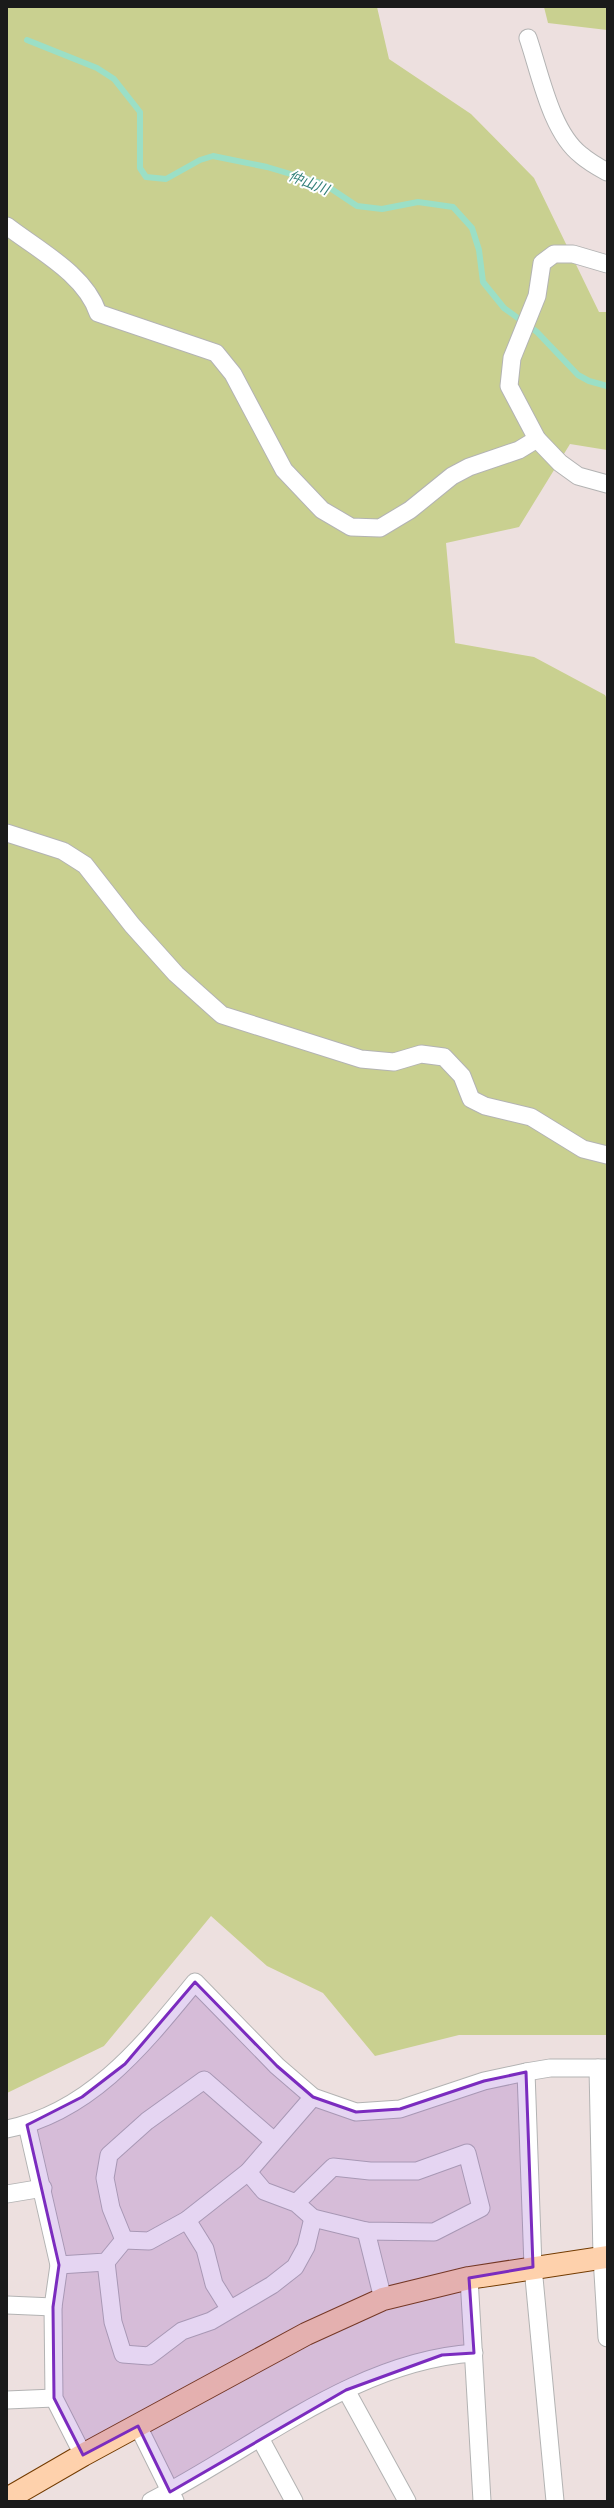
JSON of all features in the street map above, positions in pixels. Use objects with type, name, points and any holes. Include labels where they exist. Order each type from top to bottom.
[{"type":"street","points":[[528,38],[556,119],[565,136],[580,155],[607,172]]},
{"type":"street","points":[[7,226],[69,272],[94,300],[98,313],[216,353],[233,374],[284,470],[322,510],[351,527],[380,528],[410,510],[452,476],[469,467],[519,450],[536,439]]},
{"type":"street","points":[[607,264],[572,254],[554,254],[542,263],[537,296],[512,358],[509,386],[536,439],[560,463],[578,476],[607,484]]},
{"type":"street","points":[[7,833],[63,851],[85,865],[132,925],[176,974],[222,1015],[361,1059],[394,1062],[421,1054],[444,1057],[462,1076],[471,1099],[485,1106],[531,1117],[583,1149],[607,1155]]},
{"type":"street","points":[[7,2129],[27,2124],[82,2097],[125,2064],[195,1982],[277,2066],[313,2097],[356,2112],[400,2109],[484,2081],[526,2072],[550,2068],[603,2068],[607,2338]]},
{"type":"street","points":[[526,2072],[533,2267],[555,2501]]},
{"type":"street","points":[[124,2240],[111,2208],[105,2178],[109,2155],[147,2121],[204,2080],[274,2141]]},
{"type":"street","points":[[124,2240],[149,2241],[187,2220],[248,2172],[313,2097]]},
{"type":"street","points":[[27,2124],[43,2188],[59,2265],[53,2307],[54,2398],[83,2455]]},
{"type":"street","points":[[248,2172],[264,2191],[296,2203],[314,2218],[366,2231],[434,2232],[481,2208],[467,2153],[417,2171],[370,2171],[333,2167],[296,2203]]},
{"type":"street","points":[[7,2194],[43,2188]]},
{"type":"street","points":[[124,2240],[106,2262],[113,2322],[123,2354],[149,2356],[182,2331],[211,2321],[229,2308],[272,2285],[295,2267],[306,2247],[314,2218]]},
{"type":"street","points":[[187,2220],[205,2249],[214,2284],[229,2308]]},
{"type":"street","points":[[366,2231],[383,2298]]},
{"type":"street","points":[[7,2499],[83,2455],[306,2334],[383,2298],[469,2278],[605,2257]]},
{"type":"street","points":[[59,2265],[106,2262]]},
{"type":"street","points":[[469,2278],[482,2501]]},
{"type":"street","points":[[7,2305],[53,2307]]},
{"type":"street","points":[[152,2501],[173,2496],[260,2438],[346,2390],[399,2369],[442,2355],[474,2353]]},
{"type":"street","points":[[346,2390],[407,2501]]},
{"type":"street","points":[[7,2400],[54,2398]]},
{"type":"street","points":[[138,2426],[173,2496]]},
{"type":"street","points":[[260,2438],[294,2501]]},
{"type":"highlighted area","points":[[195,1982],[277,2066],[313,2097],[356,2112],[400,2109],[484,2081],[526,2072],[533,2267],[469,2278],[474,2353],[442,2355],[346,2390],[170,2492],[138,2426],[83,2455],[54,2398],[53,2307],[59,2265],[27,2125],[82,2097],[125,2064]]},
{"type":"green space","points":[[7,7],[377,7],[389,59],[471,114],[534,178],[599,312],[607,312],[607,450],[570,444],[519,527],[446,543],[455,643],[534,657],[605,695],[607,699],[607,2035],[459,2035],[375,2056],[323,1993],[267,1966],[211,1916],[104,2046],[7,2093]]},
{"type":"green space","points":[[544,7],[607,7],[607,30],[548,23]]},
{"type":"waterway","name":"仲山川","points":[[27,40],[97,68],[114,79],[140,112],[140,168],[146,177],[166,179],[200,160],[213,156],[267,167],[324,184],[357,206],[382,209],[418,202],[453,207],[472,228],[479,250],[483,282],[504,308],[537,332],[578,375],[589,381],[607,386]]}]
